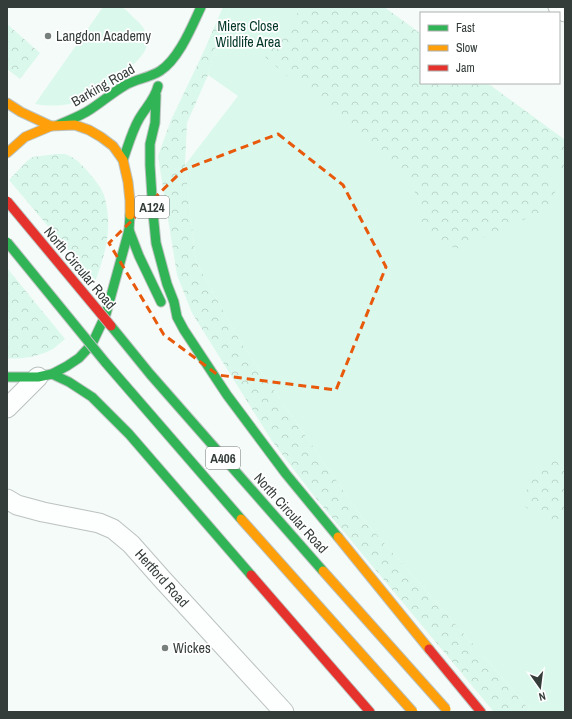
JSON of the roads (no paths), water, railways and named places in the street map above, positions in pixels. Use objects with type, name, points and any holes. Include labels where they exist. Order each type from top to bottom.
[{"type":"main road","name":"Barking Road","points":[[54,125],[83,114],[132,82],[161,70],[174,56],[191,28],[201,7]]},
{"type":"main road","name":"A124","points":[[161,70],[156,95],[155,123],[150,144],[153,213],[156,243],[167,284],[174,302],[177,317]]},
{"type":"main road","name":"A124","points":[[123,160],[130,139],[140,118],[156,95]]},
{"type":"main road","points":[[7,103],[21,112],[54,125]]},
{"type":"main road","name":"A124","points":[[7,153],[25,136],[54,125],[75,125],[89,130],[113,146],[123,160],[128,182],[130,201],[129,230],[106,314],[92,344],[79,358],[67,366],[45,375],[7,377]]},
{"type":"main road","name":"North Circular Road","points":[[7,201],[161,386],[268,510],[448,710]]},
{"type":"main road","name":"A406","points":[[129,230],[139,256],[163,307],[177,317],[227,395],[286,474],[482,712]]},
{"type":"main road","name":"A406","points":[[7,242],[134,397],[413,712]]},
{"type":"main road","points":[[45,375],[69,382],[92,397],[129,434],[370,712]]},
{"type":"street","points":[[558,7],[565,12]]},
{"type":"street","points":[[7,408],[45,375]]},
{"type":"street","name":"Hertford Road","points":[[7,499],[17,505],[43,512],[99,523],[112,529],[132,544],[162,579],[284,712]]},
{"type":"place","name":"Langdon Academy","points":[[48,36]]},
{"type":"place","name":"Wickes","points":[[165,648]]},
{"type":"park label","name":"Miers Close Wildlife Area","points":[[248,34]]}]
